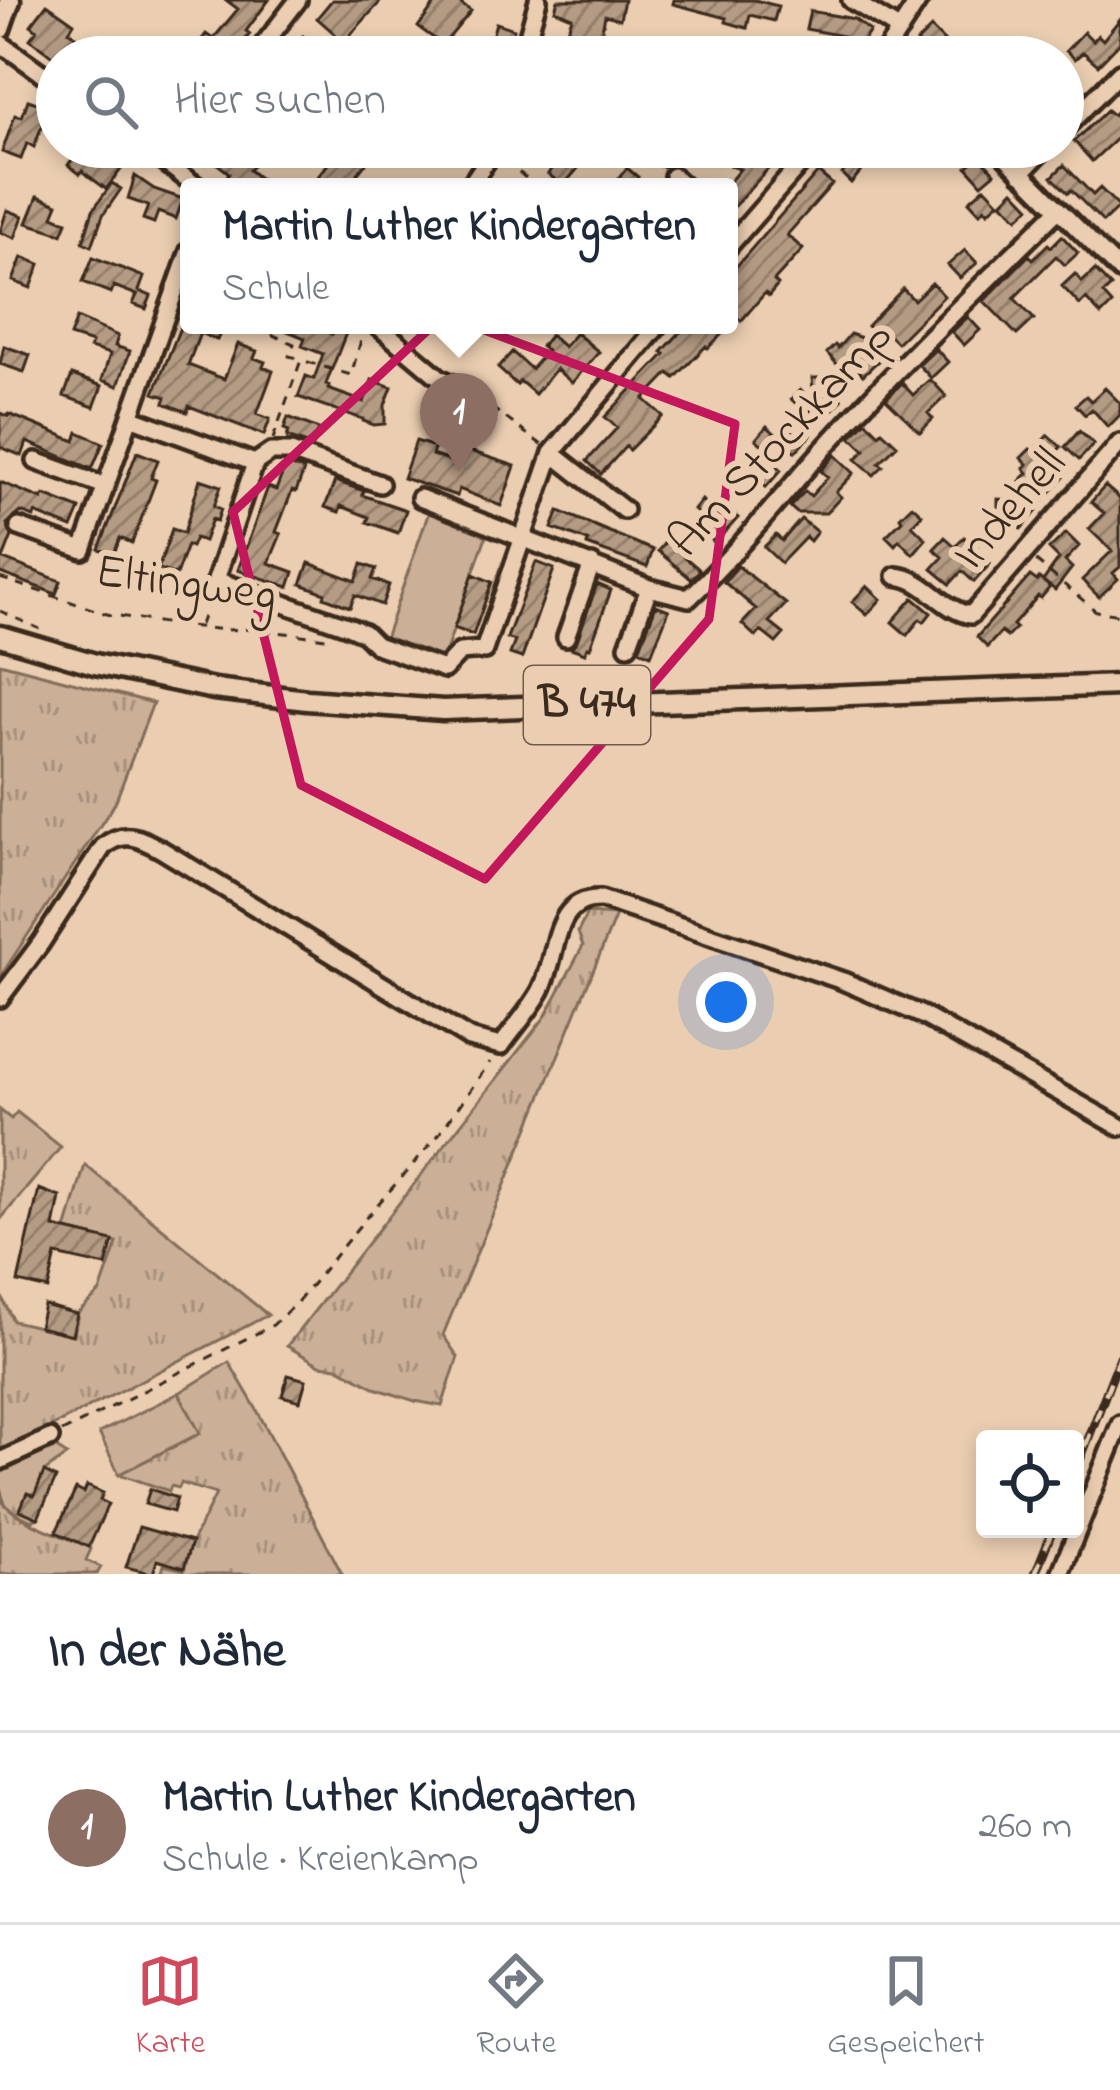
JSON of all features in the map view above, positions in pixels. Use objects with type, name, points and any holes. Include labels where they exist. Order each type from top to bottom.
[{"type":"main road","points":[[0,29],[10,0]]},
{"type":"main road","name":"B 474","points":[[0,636],[95,664],[214,689],[443,710],[1120,685]]},
{"type":"street","points":[[270,36],[298,0]]},
{"type":"street","points":[[528,36],[538,0]]},
{"type":"street","points":[[851,0],[885,36]]},
{"type":"street","points":[[896,36],[919,0]]},
{"type":"street","points":[[0,44],[36,69]]},
{"type":"street","points":[[1084,109],[1120,72]]},
{"type":"street","points":[[738,229],[795,168]]},
{"type":"street","points":[[1016,168],[1120,271]]},
{"type":"street","points":[[1021,173],[1026,168]]},
{"type":"street","name":"Am Stockkamp","points":[[420,498],[649,588],[689,598],[907,359],[1058,210]]},
{"type":"street","points":[[19,527],[83,550],[180,275]]},
{"type":"street","points":[[388,334],[440,378],[465,390]]},
{"type":"street","points":[[380,484],[291,452],[271,452],[255,463],[216,580],[364,633],[376,645],[443,668],[460,652],[484,650],[553,453],[652,334]]},
{"type":"street","points":[[130,417],[255,463]]},
{"type":"street","name":"Indehell","points":[[896,576],[913,578],[954,613],[971,616],[1120,442]]},
{"type":"street","points":[[553,453],[624,510]]},
{"type":"street","points":[[36,461],[105,486]]},
{"type":"street","points":[[566,637],[592,564]]},
{"type":"street","points":[[628,646],[649,588]]},
{"type":"street","points":[[0,998],[103,847],[127,835],[162,850],[469,1038],[501,1046],[542,989],[564,919],[585,899],[602,899],[843,981],[924,1016],[1120,1127]]},
{"type":"street","points":[[1060,1574],[1120,1424]]},
{"type":"street","points":[[0,1461],[50,1438]]},
{"type":"path","points":[[274,334],[294,344],[289,356],[351,374],[363,334]]},
{"type":"path","points":[[271,452],[273,434],[301,360]]},
{"type":"path","points":[[465,390],[553,453]]},
{"type":"path","points":[[1026,552],[1096,611],[1120,615]]},
{"type":"path","name":"Eltingweg","points":[[0,578],[107,614],[347,641],[364,633]]},
{"type":"path","points":[[200,626],[216,580]]},
{"type":"path","points":[[0,611],[48,632]]},
{"type":"path","points":[[50,1438],[273,1325],[302,1298],[437,1137],[501,1046]]},
{"type":"highlighted area","points":[[444,315],[735,424],[709,619],[485,879],[301,785],[233,512]]},
{"type":"green space","points":[[432,503],[490,525],[441,665],[383,644]]},
{"type":"green space","points":[[0,663],[153,703],[115,803],[0,977]]},
{"type":"green space","points":[[587,913],[616,915],[443,1335],[458,1357],[442,1406],[378,1389],[287,1346],[545,1017],[583,946],[578,932]]},
{"type":"green space","points":[[0,1110],[11,1119],[17,1112],[61,1147],[0,1220]]},
{"type":"green space","points":[[85,1165],[268,1315],[0,1453],[0,1293],[13,1321],[74,1335],[78,1313],[100,1292],[117,1243],[66,1230]]},
{"type":"green space","points":[[229,1362],[342,1574],[161,1574],[164,1565],[184,1570],[216,1494],[181,1483],[169,1491],[119,1474],[199,1434],[179,1393]]},
{"type":"green space","points":[[179,1393],[200,1433],[119,1474],[99,1433]]},
{"type":"green space","points":[[55,1447],[67,1455],[44,1472],[34,1496],[27,1494],[20,1510],[38,1518],[32,1521],[6,1504],[0,1473]]},
{"type":"green space","points":[[0,1499],[29,1522],[89,1547],[86,1560],[101,1567],[97,1574],[0,1574]]},
{"type":"building","points":[[226,0],[269,0],[246,31],[248,36],[216,36],[238,9]]},
{"type":"building","points":[[332,0],[382,0],[349,36],[333,36],[317,18]]},
{"type":"building","points":[[438,0],[455,0],[471,11],[450,36],[430,36],[418,27]]},
{"type":"building","points":[[558,0],[624,0],[620,19],[605,15],[601,35],[566,36],[572,17],[555,10]]},
{"type":"building","points":[[674,0],[755,0],[778,6],[774,21],[750,15],[747,28],[673,4]]},
{"type":"building","points":[[47,4],[74,23],[69,31],[75,36],[36,36],[36,44],[30,39],[37,30],[31,25]]},
{"type":"building","points":[[810,11],[854,19],[870,31],[867,36],[843,36],[806,29]]},
{"type":"building","points":[[1120,19],[1120,42],[1098,65],[1084,53],[1084,36],[1080,36],[1084,32],[1093,41],[1098,35],[1103,40]]},
{"type":"building","points":[[496,23],[514,29],[512,36],[492,36]]},
{"type":"building","points":[[28,100],[36,103],[36,142],[34,147],[27,143],[21,159],[2,152],[15,115],[22,117]]},
{"type":"building","points":[[1120,108],[1120,135],[1092,161],[1084,152],[1084,132],[1107,110],[1113,115]]},
{"type":"building","points":[[72,168],[122,168],[106,189]]},
{"type":"building","points":[[223,168],[251,168],[259,178],[230,178]]},
{"type":"building","points":[[325,168],[362,168],[354,178],[317,178]]},
{"type":"building","points":[[578,168],[570,178],[553,178],[548,174]]},
{"type":"building","points":[[627,168],[638,177],[637,178],[619,178]]},
{"type":"building","points":[[769,168],[738,202],[738,178],[732,178],[740,169]]},
{"type":"building","points":[[846,168],[864,168],[851,183],[842,174]]},
{"type":"building","points":[[968,168],[990,168],[995,173],[982,184]]},
{"type":"building","points":[[1067,168],[1093,195],[1100,188],[1119,207],[1103,222],[1052,177]]},
{"type":"building","points":[[818,172],[832,184],[787,235],[803,249],[774,281],[778,285],[769,296],[765,293],[741,321],[738,265]]},
{"type":"building","points":[[135,176],[180,198],[180,208],[176,219],[158,212],[154,223],[143,219],[148,206],[128,199]]},
{"type":"building","points":[[112,183],[121,189],[103,215],[92,246],[83,242],[93,210]]},
{"type":"building","points":[[985,187],[999,202],[980,213],[969,201]]},
{"type":"building","points":[[1014,190],[1030,207],[1018,218],[1002,202]]},
{"type":"building","points":[[38,196],[58,204],[53,216],[67,222],[62,234],[27,223]]},
{"type":"building","points":[[7,210],[23,216],[15,238],[0,232]]},
{"type":"building","points":[[1062,236],[1078,253],[1065,265],[1056,256],[1014,298],[1034,319],[1017,335],[984,301],[1029,255],[1033,259]]},
{"type":"building","points":[[965,250],[977,263],[960,278],[948,265]]},
{"type":"building","points":[[22,257],[40,264],[31,288],[13,281]]},
{"type":"building","points":[[93,257],[144,277],[139,291],[151,296],[146,309],[133,304],[137,295],[114,286],[111,293],[83,282]]},
{"type":"building","points":[[1095,270],[1111,287],[1103,294],[1112,304],[1101,315],[1086,299],[1080,305],[1062,286],[1075,274],[1082,282]]},
{"type":"building","points":[[932,283],[944,296],[897,343],[886,332],[880,339],[867,326],[903,289],[914,300]]},
{"type":"building","points":[[968,317],[980,330],[964,345],[952,332]]},
{"type":"building","points":[[77,318],[118,336],[115,346],[130,351],[118,386],[102,380],[110,354],[70,336]]},
{"type":"building","points":[[180,328],[180,334],[200,334],[188,365],[224,379],[238,344],[257,351],[254,358],[273,371],[257,414],[270,419],[264,435],[189,406],[187,412],[164,403],[166,397],[154,393]]},
{"type":"building","points":[[295,334],[346,334],[328,389],[364,402],[372,380],[392,387],[385,424],[374,425],[298,397],[306,376],[314,379],[323,354],[302,346],[305,338]]},
{"type":"building","points":[[577,334],[599,352],[572,383],[556,369],[535,394],[498,368],[512,352],[531,369],[547,351],[541,346],[550,335],[564,347]]},
{"type":"building","points":[[679,334],[722,334],[675,378],[669,373],[644,399],[663,416],[601,474],[587,461],[617,428],[605,417],[665,354],[662,352]]},
{"type":"building","points":[[850,334],[876,343],[869,350],[879,360],[863,375],[853,364],[844,372],[827,353]]},
{"type":"building","points":[[4,346],[30,355],[24,372],[0,364]]},
{"type":"building","points":[[936,349],[948,362],[931,378],[919,365]]},
{"type":"building","points":[[72,375],[102,386],[94,407],[64,396]]},
{"type":"building","points":[[812,378],[838,378],[827,387],[842,400],[826,416],[815,405],[807,414],[791,399],[800,390],[814,402]]},
{"type":"building","points":[[930,379],[946,396],[928,413],[933,419],[920,432],[886,399],[902,383],[913,395]]},
{"type":"building","points":[[1105,388],[1120,403],[1120,415],[1108,427],[1092,409],[1085,415],[1076,405],[1086,396],[1091,401]]},
{"type":"building","points":[[0,413],[75,441],[78,432],[103,443],[92,469],[27,442],[22,456],[0,447]]},
{"type":"building","points":[[288,417],[319,429],[313,446],[287,437]]},
{"type":"building","points":[[866,421],[897,445],[874,475],[856,459],[865,450],[851,437]]},
{"type":"building","points":[[798,423],[811,435],[795,452],[783,440]]},
{"type":"building","points":[[767,426],[781,439],[769,451],[756,439]]},
{"type":"building","points":[[1079,431],[1094,444],[1079,460],[1065,447]]},
{"type":"building","points":[[1048,435],[1061,447],[1047,462],[1064,477],[1021,529],[1015,524],[1009,532],[994,518],[998,499],[1012,500],[1024,485],[1020,481],[1028,473],[1027,464],[1021,458]]},
{"type":"building","points":[[416,441],[435,447],[432,455],[459,464],[464,449],[515,466],[501,506],[459,489],[457,496],[403,478]]},
{"type":"building","points":[[137,452],[158,460],[151,478],[156,480],[132,543],[120,538],[114,554],[99,549]]},
{"type":"building","points":[[835,455],[854,473],[836,492],[841,497],[826,513],[797,513],[790,507],[805,491],[811,496],[828,477],[821,471]]},
{"type":"building","points":[[768,458],[781,470],[766,487],[753,475]]},
{"type":"building","points":[[286,464],[304,470],[276,532],[281,534],[269,563],[294,572],[289,587],[238,570],[268,487],[276,490]]},
{"type":"building","points":[[200,479],[221,486],[214,506],[221,509],[217,521],[212,519],[204,541],[195,538],[191,547],[187,545],[176,575],[158,569],[172,529],[184,533]]},
{"type":"building","points":[[335,481],[406,510],[398,533],[341,506],[339,512],[325,507]]},
{"type":"building","points":[[0,482],[80,509],[72,528],[21,512],[7,524],[12,536],[3,559],[61,581],[56,594],[0,573]]},
{"type":"building","points":[[1105,486],[1120,499],[1120,567],[1113,573],[1118,579],[1099,597],[1082,580],[1112,551],[1089,529],[1104,513],[1091,502]]},
{"type":"building","points":[[702,500],[717,514],[724,506],[738,518],[715,543],[702,530],[708,523],[694,510]]},
{"type":"building","points":[[912,505],[922,514],[912,525],[926,539],[913,554],[899,540],[895,545],[886,536]]},
{"type":"building","points":[[559,511],[653,550],[647,567],[552,528]]},
{"type":"building","points":[[801,519],[817,532],[781,563],[764,547],[776,535],[782,541]]},
{"type":"building","points":[[1066,533],[1079,546],[1065,561],[1072,568],[1055,590],[1043,581],[1059,559],[1049,549]]},
{"type":"building","points":[[945,537],[955,546],[964,537],[990,564],[974,582],[962,571],[950,584],[932,569],[943,557],[934,549]]},
{"type":"building","points":[[666,541],[700,570],[691,579],[658,551]]},
{"type":"building","points":[[536,562],[554,569],[522,658],[510,654],[515,641],[507,638]]},
{"type":"building","points":[[309,563],[356,581],[362,564],[376,569],[372,579],[389,585],[382,605],[355,595],[350,607],[301,584]]},
{"type":"building","points":[[738,566],[786,604],[769,622],[784,634],[776,643],[761,631],[756,637],[742,624],[756,609],[724,582]]},
{"type":"building","points":[[473,574],[492,582],[473,635],[454,628]]},
{"type":"building","points":[[1030,576],[1050,587],[1007,637],[1001,632],[987,647],[977,637]]},
{"type":"building","points":[[597,584],[611,590],[585,653],[571,648]]},
{"type":"building","points":[[867,586],[881,599],[867,615],[852,602]]},
{"type":"building","points":[[913,598],[931,613],[907,635],[892,622]]},
{"type":"building","points":[[656,605],[669,610],[651,655],[639,650]]},
{"type":"building","points":[[39,1189],[60,1197],[54,1227],[113,1241],[106,1266],[56,1255],[48,1289],[18,1282]]},
{"type":"building","points":[[44,1305],[77,1314],[72,1335],[39,1327]]},
{"type":"building","points":[[288,1375],[306,1380],[300,1401],[282,1396]]},
{"type":"building","points":[[44,1472],[56,1478],[38,1518],[20,1510],[27,1493],[34,1496]]},
{"type":"building","points":[[87,1486],[103,1493],[100,1500],[108,1504],[89,1547],[56,1532],[76,1489],[84,1493]]},
{"type":"building","points":[[150,1489],[177,1498],[173,1512],[145,1504]]},
{"type":"building","points":[[139,1527],[192,1542],[184,1568],[157,1560],[153,1574],[126,1567]]},
{"type":"railway","points":[[1084,1450],[1120,1357]]},
{"type":"railway","points":[[1035,1574],[1049,1538]]},
{"type":"place","name":"Martin Luther Kindergarten","points":[[459,472]]}]
